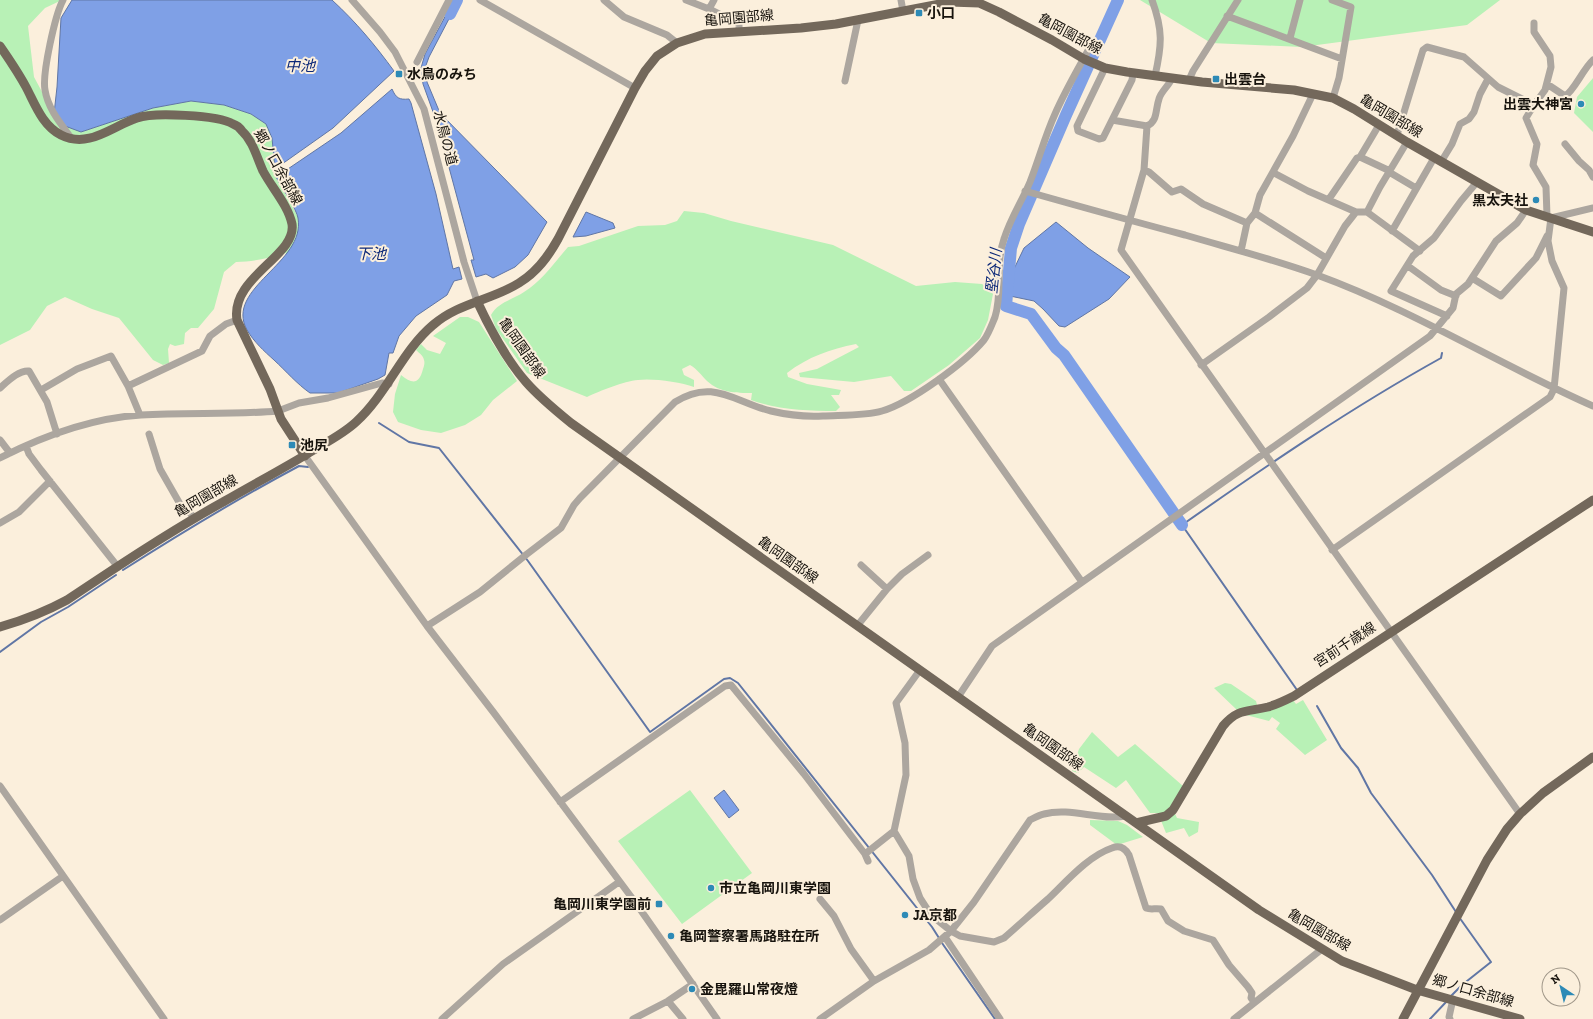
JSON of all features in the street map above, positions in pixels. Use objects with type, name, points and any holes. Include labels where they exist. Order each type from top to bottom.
[{"type":"main road","name":"亀岡園部線","points":[[0,627],[25,620],[68,600],[195,518],[305,456],[356,422],[370,408],[389,384],[420,338],[432,325],[448,313],[520,283],[546,260],[645,71],[657,56],[677,43],[705,34],[801,28],[858,20],[950,2],[985,2],[1084,59],[1105,68],[1189,80],[1294,90],[1333,98],[1437,160],[1526,210],[1593,232]]},
{"type":"main road","name":"郷ノ口余部線","points":[[0,46],[12,62],[42,118],[51,128],[61,135],[72,139],[85,140],[104,134],[125,122],[149,115],[212,118],[232,123],[243,131],[251,143],[267,177],[288,213],[292,226],[289,238],[284,246],[249,283],[240,296],[236,310],[238,320],[270,389],[278,411],[305,456]]},
{"type":"main road","name":"亀岡園部線","points":[[477,301],[501,347],[526,382],[555,411],[571,423],[1259,910],[1342,960],[1418,990]]},
{"type":"main road","name":"宮前千歳線","points":[[1136,823],[1166,816],[1174,810],[1223,726],[1230,718],[1242,711],[1268,707],[1288,699],[1593,500]]},
{"type":"main road","points":[[1403,1019],[1487,860],[1507,829],[1520,814],[1543,793],[1593,757]]},
{"type":"main road","name":"郷ノ口余部線","points":[[1418,990],[1520,1019]]},
{"type":"street","points":[[63,0],[54,26],[44,90],[55,117],[72,139]]},
{"type":"street","name":"水鳥の道","points":[[352,0],[395,52],[424,109],[464,262],[477,301]]},
{"type":"street","points":[[417,62],[448,0]]},
{"type":"street","points":[[480,0],[635,88]]},
{"type":"street","points":[[604,0],[624,17],[667,34],[677,43]]},
{"type":"street","points":[[686,0],[709,9],[739,24],[739,31]]},
{"type":"street","points":[[709,9],[714,0]]},
{"type":"street","points":[[901,0],[903,11]]},
{"type":"street","points":[[1152,0],[1158,16],[1161,34],[1160,57],[1155,76]]},
{"type":"street","points":[[1189,80],[1192,71],[1238,0]]},
{"type":"street","points":[[1290,38],[1300,0]]},
{"type":"street","points":[[1332,0],[1351,7],[1339,78],[1333,98]]},
{"type":"street","points":[[1228,16],[1290,38],[1342,59]]},
{"type":"street","points":[[845,81],[858,20]]},
{"type":"street","points":[[1332,550],[1550,397],[1554,389],[1564,288],[1552,261],[1548,241],[1549,217],[1546,187],[1533,165],[1537,144],[1526,118],[1534,104],[1545,90],[1551,67],[1550,56],[1534,32],[1534,23]]},
{"type":"street","points":[[1397,135],[1423,50],[1427,46],[1464,57],[1498,87],[1534,104]]},
{"type":"street","points":[[427,626],[480,592],[561,528],[574,505],[676,402],[687,395],[703,391],[718,392],[770,411],[799,416],[872,414],[884,410],[908,398],[939,379],[972,351],[984,340],[996,315],[1000,258],[1004,238],[1025,191],[1055,114],[1090,47]]},
{"type":"street","points":[[1547,84],[1565,96],[1569,94],[1582,72],[1593,60]]},
{"type":"street","points":[[1105,68],[1077,126],[1078,131],[1099,139],[1103,138],[1132,80],[1133,73]]},
{"type":"street","points":[[1112,120],[1146,126],[1151,124],[1155,120],[1159,98],[1170,84],[1172,78]]},
{"type":"street","points":[[1392,231],[1416,188],[1437,160],[1452,144],[1460,124],[1469,119],[1474,112],[1480,94],[1488,79]]},
{"type":"street","points":[[1240,251],[1247,223],[1255,213],[1260,195],[1274,173],[1313,94]]},
{"type":"street","points":[[1329,199],[1357,158],[1360,157],[1379,125]]},
{"type":"street","points":[[1146,126],[1144,170],[1121,250],[1520,814]]},
{"type":"street","points":[[1367,212],[1407,142]]},
{"type":"street","points":[[1565,144],[1578,161],[1589,170],[1593,177]]},
{"type":"street","points":[[1360,157],[1416,188]]},
{"type":"street","points":[[1144,170],[1149,172],[1172,192],[1181,190],[1203,204],[1247,223]]},
{"type":"street","points":[[1274,173],[1308,191],[1356,212],[1367,212],[1420,251]]},
{"type":"street","points":[[1447,316],[1391,291],[1413,256],[1434,238],[1477,182]]},
{"type":"street","points":[[1025,191],[1240,251],[1317,275],[1385,303],[1438,328],[1554,389],[1593,406]]},
{"type":"street","points":[[1549,217],[1593,209]]},
{"type":"street","points":[[958,697],[992,646],[1430,336],[1453,308],[1456,296],[1472,278],[1496,241],[1517,223],[1526,210]]},
{"type":"street","points":[[1201,365],[1301,292],[1317,275],[1345,226],[1356,212]]},
{"type":"street","points":[[1255,213],[1326,258]]},
{"type":"street","points":[[1472,278],[1501,296],[1536,258],[1549,232]]},
{"type":"street","points":[[1408,266],[1441,290],[1456,296]]},
{"type":"street","points":[[128,386],[202,351],[210,336],[226,324],[238,320]]},
{"type":"street","points":[[41,390],[77,369],[111,356],[128,386],[140,415]]},
{"type":"street","points":[[0,388],[25,370],[29,371],[47,402],[57,434]]},
{"type":"street","points":[[939,379],[1082,582]]},
{"type":"street","points":[[0,458],[26,446],[85,424],[140,415],[278,411],[299,403],[328,398],[382,383],[389,384]]},
{"type":"street","points":[[149,434],[160,469],[180,504],[195,518]]},
{"type":"street","points":[[0,440],[10,453]]},
{"type":"street","points":[[26,446],[29,454],[50,482],[118,567]]},
{"type":"street","points":[[305,456],[427,626],[560,802],[717,1019]]},
{"type":"street","points":[[0,524],[19,512],[50,482]]},
{"type":"street","points":[[857,626],[887,588],[902,574],[928,555]]},
{"type":"street","points":[[861,565],[887,588]]},
{"type":"street","points":[[865,854],[894,831],[906,775],[905,743],[896,703],[920,670]]},
{"type":"street","points":[[560,802],[725,686],[731,685],[799,768],[865,854],[868,861]]},
{"type":"street","points":[[0,786],[164,1019]]},
{"type":"street","points":[[820,1019],[874,981],[929,950],[945,937],[974,902],[1030,820],[1042,814],[1059,812],[1116,818],[1126,816]]},
{"type":"street","points":[[894,831],[909,856],[913,878],[925,907],[931,915],[951,931],[960,936],[994,942],[998,941],[1032,913],[1085,864],[1112,848],[1120,847],[1125,849],[1129,855],[1146,908],[1150,910],[1156,908],[1161,909],[1168,921],[1184,932],[1213,940],[1252,993],[1251,998],[1254,1002]]},
{"type":"street","points":[[0,920],[63,876]]},
{"type":"street","points":[[442,1019],[504,964],[619,882]]},
{"type":"street","points":[[820,899],[834,916],[851,949],[874,981]]},
{"type":"street","points":[[945,937],[1000,1019]]},
{"type":"street","points":[[1234,1019],[1322,949]]},
{"type":"street","points":[[633,1019],[668,1001],[693,984]]},
{"type":"street","points":[[1449,999],[1450,1019]]},
{"type":"street","points":[[668,1001],[683,1019]]},
{"type":"green space","points":[[0,0],[62,0],[45,8],[28,26],[34,77],[54,114],[81,132],[153,108],[191,101],[224,105],[251,114],[266,124],[272,138],[276,177],[298,217],[298,231],[290,252],[257,260],[236,262],[224,272],[214,309],[198,328],[191,328],[185,333],[184,344],[175,346],[170,344],[168,349],[169,363],[163,365],[153,360],[119,318],[92,309],[65,297],[47,306],[30,330],[0,345]]},
{"type":"green space","points":[[1140,0],[1500,0],[1467,25],[1302,47],[1211,43]]},
{"type":"green space","points":[[1593,78],[1593,132],[1574,113],[1577,97]]},
{"type":"green space","points":[[684,211],[704,213],[731,221],[833,245],[916,286],[955,282],[982,284],[990,289],[993,294],[988,320],[980,338],[949,365],[911,391],[904,391],[891,376],[854,382],[800,377],[799,373],[817,369],[859,347],[856,344],[837,348],[820,354],[803,362],[787,373],[788,377],[807,384],[841,390],[839,395],[831,395],[840,407],[836,411],[793,409],[772,406],[751,400],[752,393],[734,392],[717,388],[690,365],[682,369],[684,375],[694,380],[694,387],[666,381],[638,380],[619,384],[587,397],[527,373],[496,329],[491,315],[497,307],[524,292],[536,283],[568,247],[579,246],[638,226],[665,225],[677,221]]},
{"type":"green space","points":[[460,317],[468,317],[479,322],[517,381],[493,400],[481,415],[465,425],[441,433],[421,430],[398,422],[393,412],[395,394],[401,375],[412,381],[417,380],[421,374],[424,362],[421,354],[416,350],[421,344],[427,350],[440,354],[446,343],[433,336]]},
{"type":"green space","points":[[1225,683],[1231,684],[1256,701],[1257,705],[1237,710],[1214,688]]},
{"type":"green space","points":[[1293,700],[1296,704],[1303,700],[1327,740],[1305,755],[1276,729],[1280,723],[1272,717],[1269,721],[1246,715]]},
{"type":"green space","points":[[1092,732],[1118,757],[1135,744],[1183,786],[1171,805],[1177,818],[1199,822],[1198,832],[1189,837],[1184,828],[1166,833],[1158,813],[1150,813],[1126,780],[1116,788],[1084,767],[1078,773],[1072,771],[1079,749]]},
{"type":"green space","points":[[690,790],[752,873],[682,924],[618,841]]},
{"type":"green space","points":[[1090,820],[1118,821],[1127,825],[1143,837],[1117,845],[1090,825]]},
{"type":"water","name":"中池","points":[[72,0],[332,0],[365,34],[394,71],[333,128],[275,169],[272,138],[266,124],[251,114],[224,105],[191,101],[153,108],[81,132],[65,126],[54,114],[61,18]]},
{"type":"water","points":[[447,13],[451,15],[429,57],[425,68],[427,82],[440,113],[547,222],[528,255],[515,267],[493,278],[486,274],[476,277],[471,260],[474,260],[437,123],[423,84],[421,68],[425,54]]},
{"type":"water","name":"下池","points":[[392,89],[398,98],[409,99],[411,103],[436,194],[453,269],[459,267],[462,279],[454,281],[447,295],[416,316],[399,336],[393,353],[389,353],[385,375],[378,379],[338,393],[310,393],[296,382],[256,342],[247,330],[243,315],[246,301],[255,288],[290,249],[297,234],[297,214],[276,177],[341,133]]},
{"type":"water","points":[[586,212],[613,223],[615,228],[586,236],[573,237]]},
{"type":"water","points":[[1056,222],[1088,248],[1130,277],[1109,299],[1065,327],[1059,326],[1034,301],[1010,296],[1013,271],[1024,248]]},
{"type":"water","points":[[724,790],[739,810],[729,818],[714,798]]},
{"type":"waterway","points":[[450,14],[457,0]]},
{"type":"waterway","name":"堅谷川","points":[[1118,0],[1019,224],[1011,248],[1006,306],[1031,314],[1056,348],[1064,355],[1182,525]]},
{"type":"waterway","points":[[1297,690],[1182,525],[1309,438],[1374,397],[1441,358],[1442,353]]},
{"type":"waterway","points":[[379,423],[409,442],[439,448],[528,561],[650,732],[724,679],[730,678],[738,683],[932,927],[939,938]]},
{"type":"waterway","points":[[123,570],[210,516],[277,478],[299,466],[308,467]]},
{"type":"waterway","points":[[0,652],[41,622],[68,607],[116,575]]},
{"type":"waterway","points":[[1317,706],[1341,748],[1358,768],[1371,793],[1432,875],[1456,912]]},
{"type":"waterway","points":[[1451,996],[1462,985],[1491,962],[1459,917]]},
{"type":"waterway","points":[[942,943],[995,1019]]},
{"type":"waterway","points":[[1430,1019],[1447,1001]]},
{"type":"place","name":"小口","points":[[919,13]]},
{"type":"place","name":"水鳥のみち","points":[[399,74]]},
{"type":"place","name":"出雲台","points":[[1216,79]]},
{"type":"place","name":"出雲大神宮","points":[[1581,104]]},
{"type":"place","name":"黒太夫社","points":[[1536,200]]},
{"type":"place","name":"池尻","points":[[292,445]]},
{"type":"place","name":"市立亀岡川東学園","points":[[711,888]]},
{"type":"place","name":"亀岡川東学園前","points":[[659,904]]},
{"type":"place","name":"JA京都","points":[[905,915]]},
{"type":"place","name":"亀岡警察署馬路駐在所","points":[[671,936]]},
{"type":"place","name":"金毘羅山常夜燈","points":[[692,989]]}]
